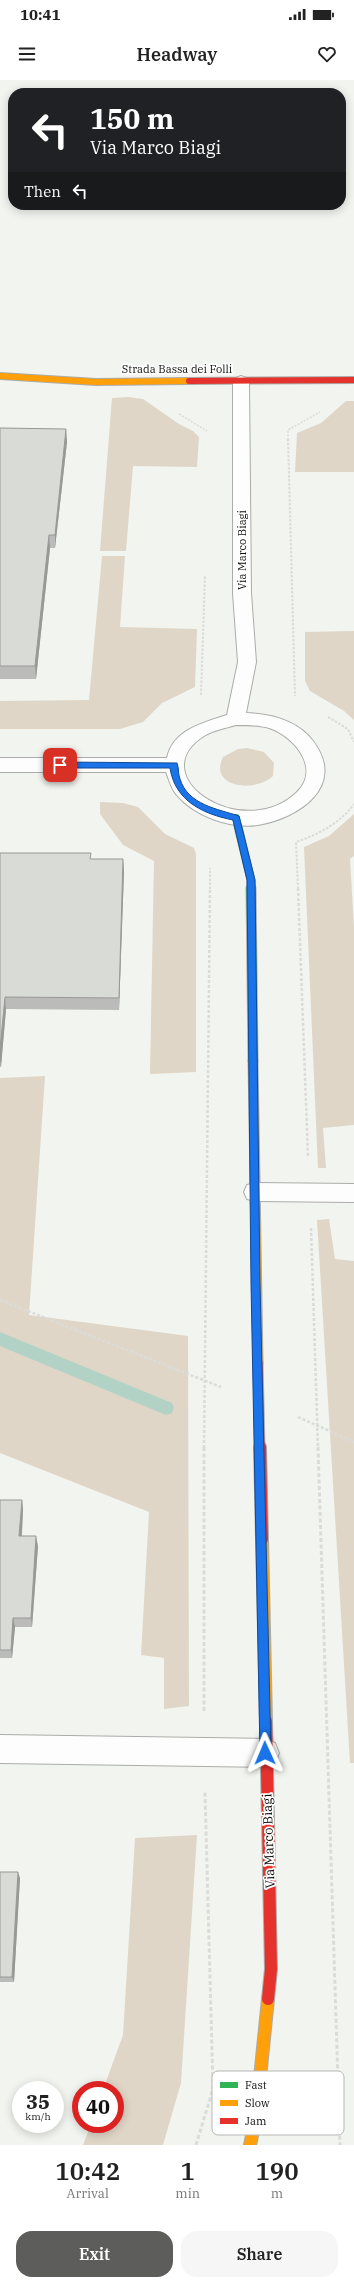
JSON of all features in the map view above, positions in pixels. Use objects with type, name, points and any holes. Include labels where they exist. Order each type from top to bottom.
[{"type":"street","name":"Strada Bassa dei Folli","points":[[0,376],[96,382],[354,380]]},
{"type":"street","name":"Via Marco Biagi","points":[[235,719],[248,662],[242,593],[241,381]]},
{"type":"street","points":[[235,719],[257,719],[276,724],[294,732],[308,744],[315,758],[316,774],[311,789],[299,802],[281,812],[260,817],[236,818],[216,814],[198,805],[184,794],[176,780],[174,765],[178,752],[186,739],[200,729],[216,722],[235,719]]},
{"type":"street","points":[[0,765],[174,765]]},
{"type":"street","name":"Via Marco Biagi","points":[[236,818],[251,880],[265,1753],[271,1969],[261,2071]]},
{"type":"street","points":[[255,1192],[354,1193]]},
{"type":"street","points":[[0,1748],[265,1753]]},
{"type":"street","name":"Via Marco Biagi","points":[[250,2145],[252,2135]]},
{"type":"path","points":[[300,699],[294,695],[288,430],[314,416],[325,407]]},
{"type":"path","points":[[178,413],[207,431],[206,436]]},
{"type":"path","points":[[196,699],[202,694],[205,569]]},
{"type":"path","points":[[324,714],[348,730],[354,742]]},
{"type":"path","points":[[338,2071],[318,1425],[296,842],[323,832],[338,821],[354,804]]},
{"type":"path","points":[[210,866],[207,1284],[204,1381],[204,1753],[213,2071]]},
{"type":"path","points":[[0,1300],[204,1381],[259,1400],[354,1442]]},
{"type":"path","points":[[196,2145],[212,2092]]},
{"type":"path","points":[[340,2135],[340,2145]]},
{"type":"shaded area","points":[[128,397],[143,399],[179,424],[193,431],[199,437],[197,467],[133,466],[126,551],[100,551],[112,398]]},
{"type":"shaded area","points":[[346,401],[354,401],[354,472],[295,472],[297,433],[321,423]]},
{"type":"shaded area","points":[[102,556],[125,556],[120,627],[197,629],[195,687],[162,703],[143,722],[120,729],[0,729],[0,701],[89,700]]},
{"type":"shaded area","points":[[354,631],[354,720],[344,711],[310,691],[305,681],[305,632]]},
{"type":"shaded area","points":[[247,748],[264,752],[274,763],[273,776],[255,785],[245,786],[227,781],[222,775],[220,767],[223,757],[238,749]]},
{"type":"shaded area","points":[[100,802],[123,803],[138,807],[165,834],[194,848],[196,854],[196,1072],[150,1074],[154,861],[123,845],[100,814]]},
{"type":"shaded area","points":[[354,814],[354,856],[350,859],[354,927],[354,1125],[323,1128],[326,1168],[318,1168],[304,847],[329,836]]},
{"type":"shaded area","points":[[45,1076],[29,1315],[188,1336],[189,1706],[164,1709],[164,1658],[141,1655],[149,1512],[0,1453],[0,1078]]},
{"type":"shaded area","points":[[329,1219],[335,1259],[354,1261],[354,1763],[350,1763],[317,1220]]},
{"type":"shaded area","points":[[197,1835],[181,2083],[163,2145],[83,2145],[88,2133],[124,2133],[124,2081],[106,2081],[123,2035],[135,1838]]},
{"type":"building","points":[[0,428],[66,429],[55,535],[49,535],[35,666],[0,666]]},
{"type":"building","points":[[0,853],[91,853],[90,859],[123,859],[119,998],[5,997],[0,1049]]},
{"type":"building","points":[[0,1500],[22,1500],[19,1536],[36,1536],[31,1618],[13,1618],[11,1650],[0,1650]]},
{"type":"building","points":[[0,1872],[18,1872],[12,1977],[0,1977]]},
{"type":"waterway","points":[[0,1339],[166,1408]]},
{"type":"traffic: fast","points":[[236,818],[251,880],[253,1061]]},
{"type":"traffic: slow","points":[[0,376],[96,382],[189,381]]},
{"type":"traffic: slow","points":[[253,1061],[258,1363]]},
{"type":"traffic: slow","points":[[262,1539],[266,1721]]},
{"type":"traffic: slow","points":[[261,2071],[268,1999]]},
{"type":"traffic: slow","points":[[250,2145],[252,2135]]},
{"type":"traffic: jam","points":[[189,381],[354,380]]},
{"type":"traffic: jam","points":[[258,1363],[262,1539]]},
{"type":"traffic: jam","points":[[266,1721],[271,1969],[268,1999]]},
{"type":"route","points":[[60,765],[174,765],[176,780],[184,794],[198,805],[216,814],[236,818],[251,880],[256,1283],[265,1753]]}]
